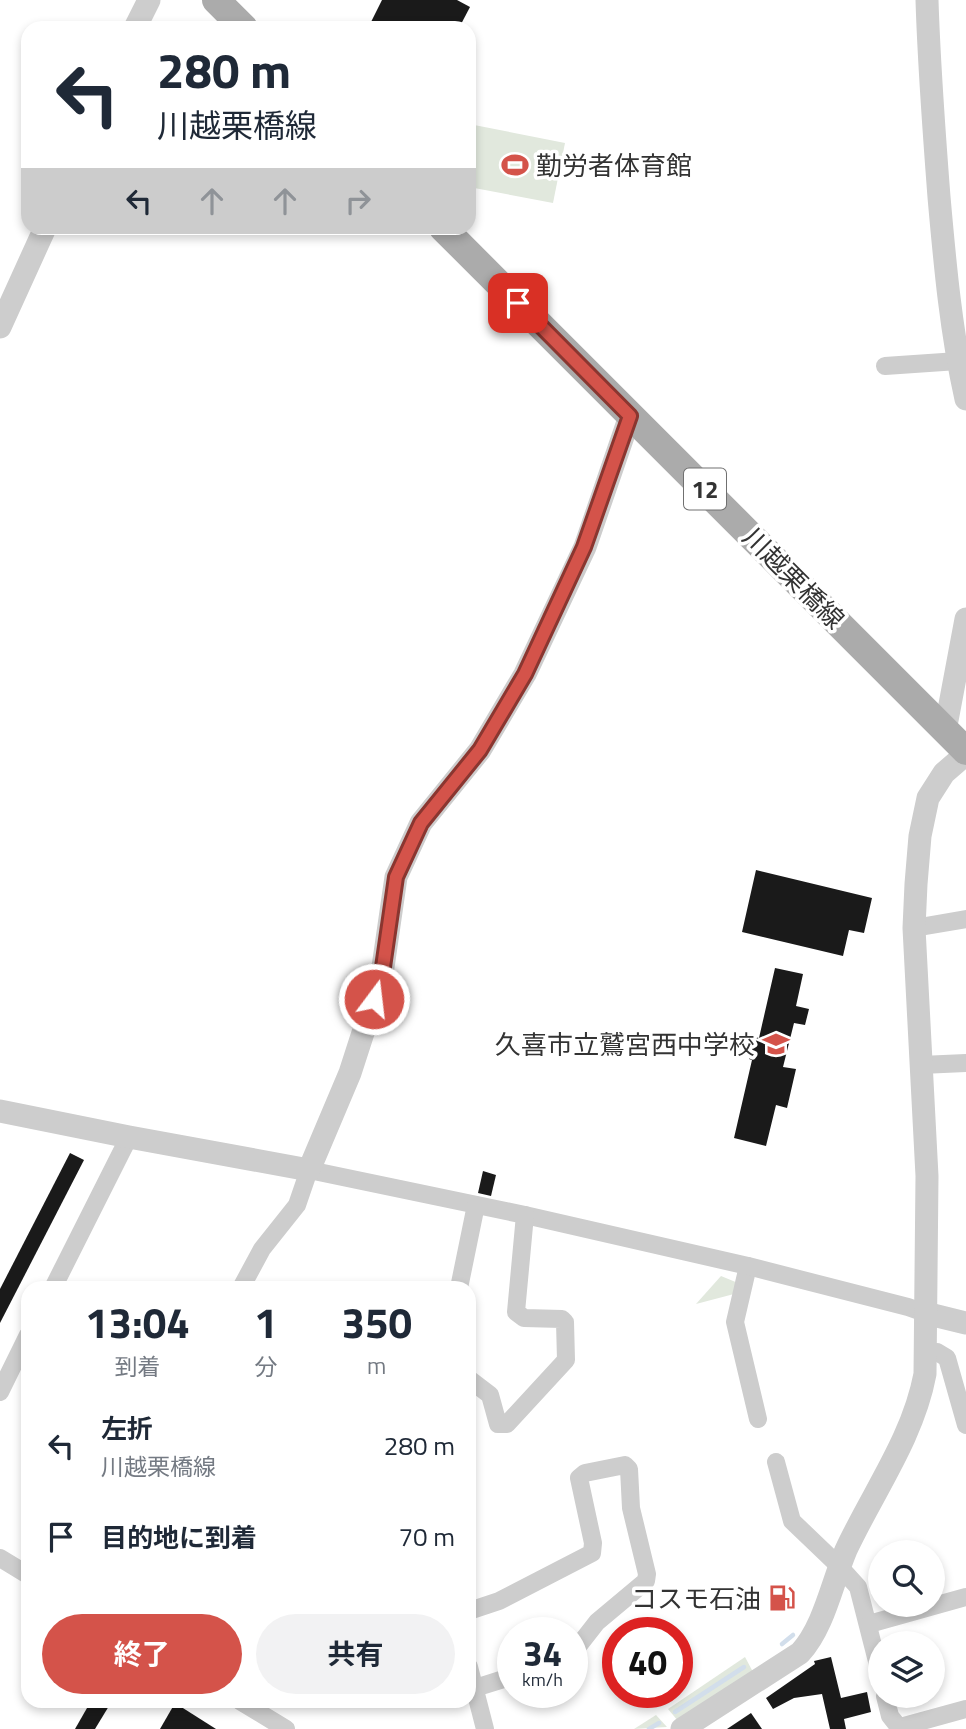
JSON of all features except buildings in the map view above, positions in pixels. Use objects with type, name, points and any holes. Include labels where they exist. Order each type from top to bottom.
[{"type":"main road","points":[[216,0],[237,21]]},
{"type":"main road","name":"川越栗橋線","points":[[450,235],[966,752]]},
{"type":"street","points":[[138,21],[149,0]]},
{"type":"street","points":[[927,0],[932,112],[947,289],[960,351],[966,398]]},
{"type":"street","points":[[0,327],[42,235]]},
{"type":"street","points":[[885,366],[960,351]]},
{"type":"street","points":[[245,1281],[262,1249],[297,1205],[350,1073],[382,974],[396,877],[421,823],[480,750],[525,674],[584,547],[630,416]]},
{"type":"street","points":[[945,732],[965,633]]},
{"type":"street","points":[[682,1729],[800,1653],[816,1631],[839,1566],[907,1431],[922,1391],[927,1176],[915,928],[920,836],[928,798],[944,773],[966,752]]},
{"type":"street","points":[[915,928],[966,919]]},
{"type":"street","points":[[921,1065],[966,1063]]},
{"type":"street","points":[[0,1111],[309,1170],[525,1215],[748,1266],[966,1323]]},
{"type":"street","points":[[56,1281],[129,1137]]},
{"type":"street","points":[[460,1281],[476,1205]]},
{"type":"street","points":[[476,1384],[490,1395],[498,1424],[508,1424],[566,1360],[565,1322],[562,1319],[524,1318],[516,1312],[525,1215]]},
{"type":"street","points":[[748,1266],[735,1322],[758,1419]]},
{"type":"street","points":[[0,1392],[21,1349]]},
{"type":"street","points":[[925,1352],[937,1352],[947,1358],[966,1425]]},
{"type":"street","points":[[776,1462],[792,1521],[858,1587],[871,1631]]},
{"type":"street","points":[[476,1609],[499,1601],[592,1553],[594,1549],[579,1478],[585,1473],[625,1465],[629,1469],[631,1508],[647,1574],[646,1581],[597,1622],[588,1634]]},
{"type":"street","points":[[0,1558],[21,1570]]},
{"type":"street","points":[[869,1624],[966,1597]]},
{"type":"street","points":[[476,1688],[497,1681]]},
{"type":"street","points":[[476,1692],[485,1729]]},
{"type":"street","points":[[252,1708],[286,1729]]},
{"type":"street","points":[[888,1708],[890,1716],[898,1726],[966,1709]]},
{"type":"shaded area","name":"勤労者体育館","points":[[476,125],[565,143],[553,203],[476,188]]},
{"type":"shaded area","points":[[721,1276],[738,1283],[734,1294],[696,1304]]},
{"type":"shaded area","points":[[745,1657],[753,1672],[678,1721],[668,1709],[693,1708],[693,1692]]},
{"type":"shaded area","points":[[656,1715],[667,1727],[634,1729]]},
{"type":"waterway","points":[[782,1644],[793,1635]]},
{"type":"waterway","points":[[675,1712],[744,1667]]},
{"type":"waterway","points":[[649,1729],[659,1723]]},
{"type":"place","name":"勤労者体育館","points":[[515,165]]},
{"type":"place","name":"久喜市立鷲宮西中学校","points":[[776,1044]]},
{"type":"place","name":"コスモ石油","points":[[782,1598]]},
{"type":"route","points":[[374,999],[382,974],[396,877],[421,823],[480,750],[525,674],[584,547],[630,416],[518,303]]}]
